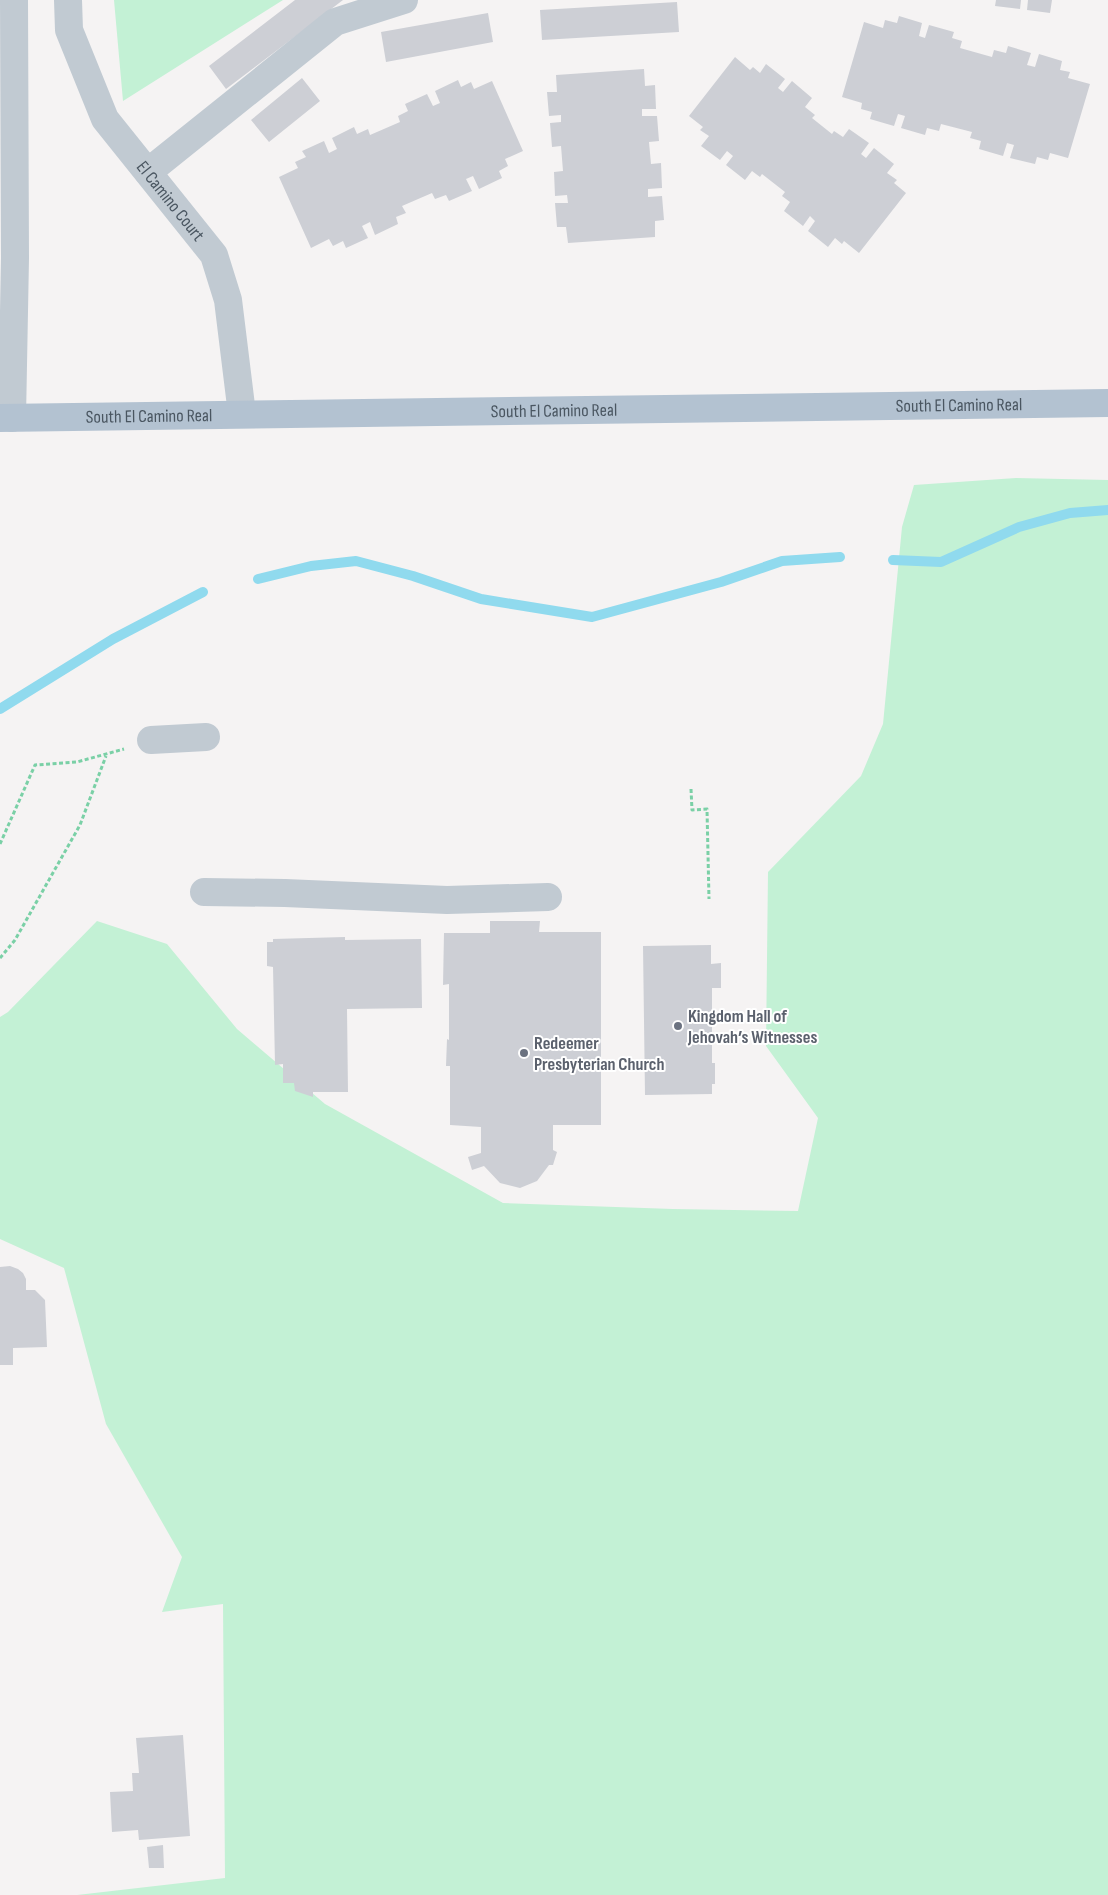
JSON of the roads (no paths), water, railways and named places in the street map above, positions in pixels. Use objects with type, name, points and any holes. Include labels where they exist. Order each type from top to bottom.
[{"type":"main road","name":"South El Camino Real","points":[[6,418],[1108,403]]},
{"type":"street","points":[[6,418],[7,258],[14,0]]},
{"type":"street","name":"El Camino Court","points":[[68,0],[69,30],[105,119],[214,255],[228,300],[242,414]]},
{"type":"street","points":[[148,172],[335,22],[404,0]]},
{"type":"street","points":[[151,740],[206,737]]},
{"type":"street","points":[[204,892],[285,893],[447,900],[548,898]]},
{"type":"waterway","points":[[893,560],[941,562],[1019,527],[1070,513],[1108,510]]},
{"type":"waterway","points":[[258,579],[311,566],[356,561],[413,576],[481,599],[592,617],[721,582],[782,561],[840,557]]},
{"type":"waterway","points":[[0,709],[113,639],[203,592]]},
{"type":"place","name":"Kingdom Hall of Jehovah’s Witnesses","points":[[678,1026]]},
{"type":"place","name":"Redeemer Presbyterian Church","points":[[524,1053]]}]
